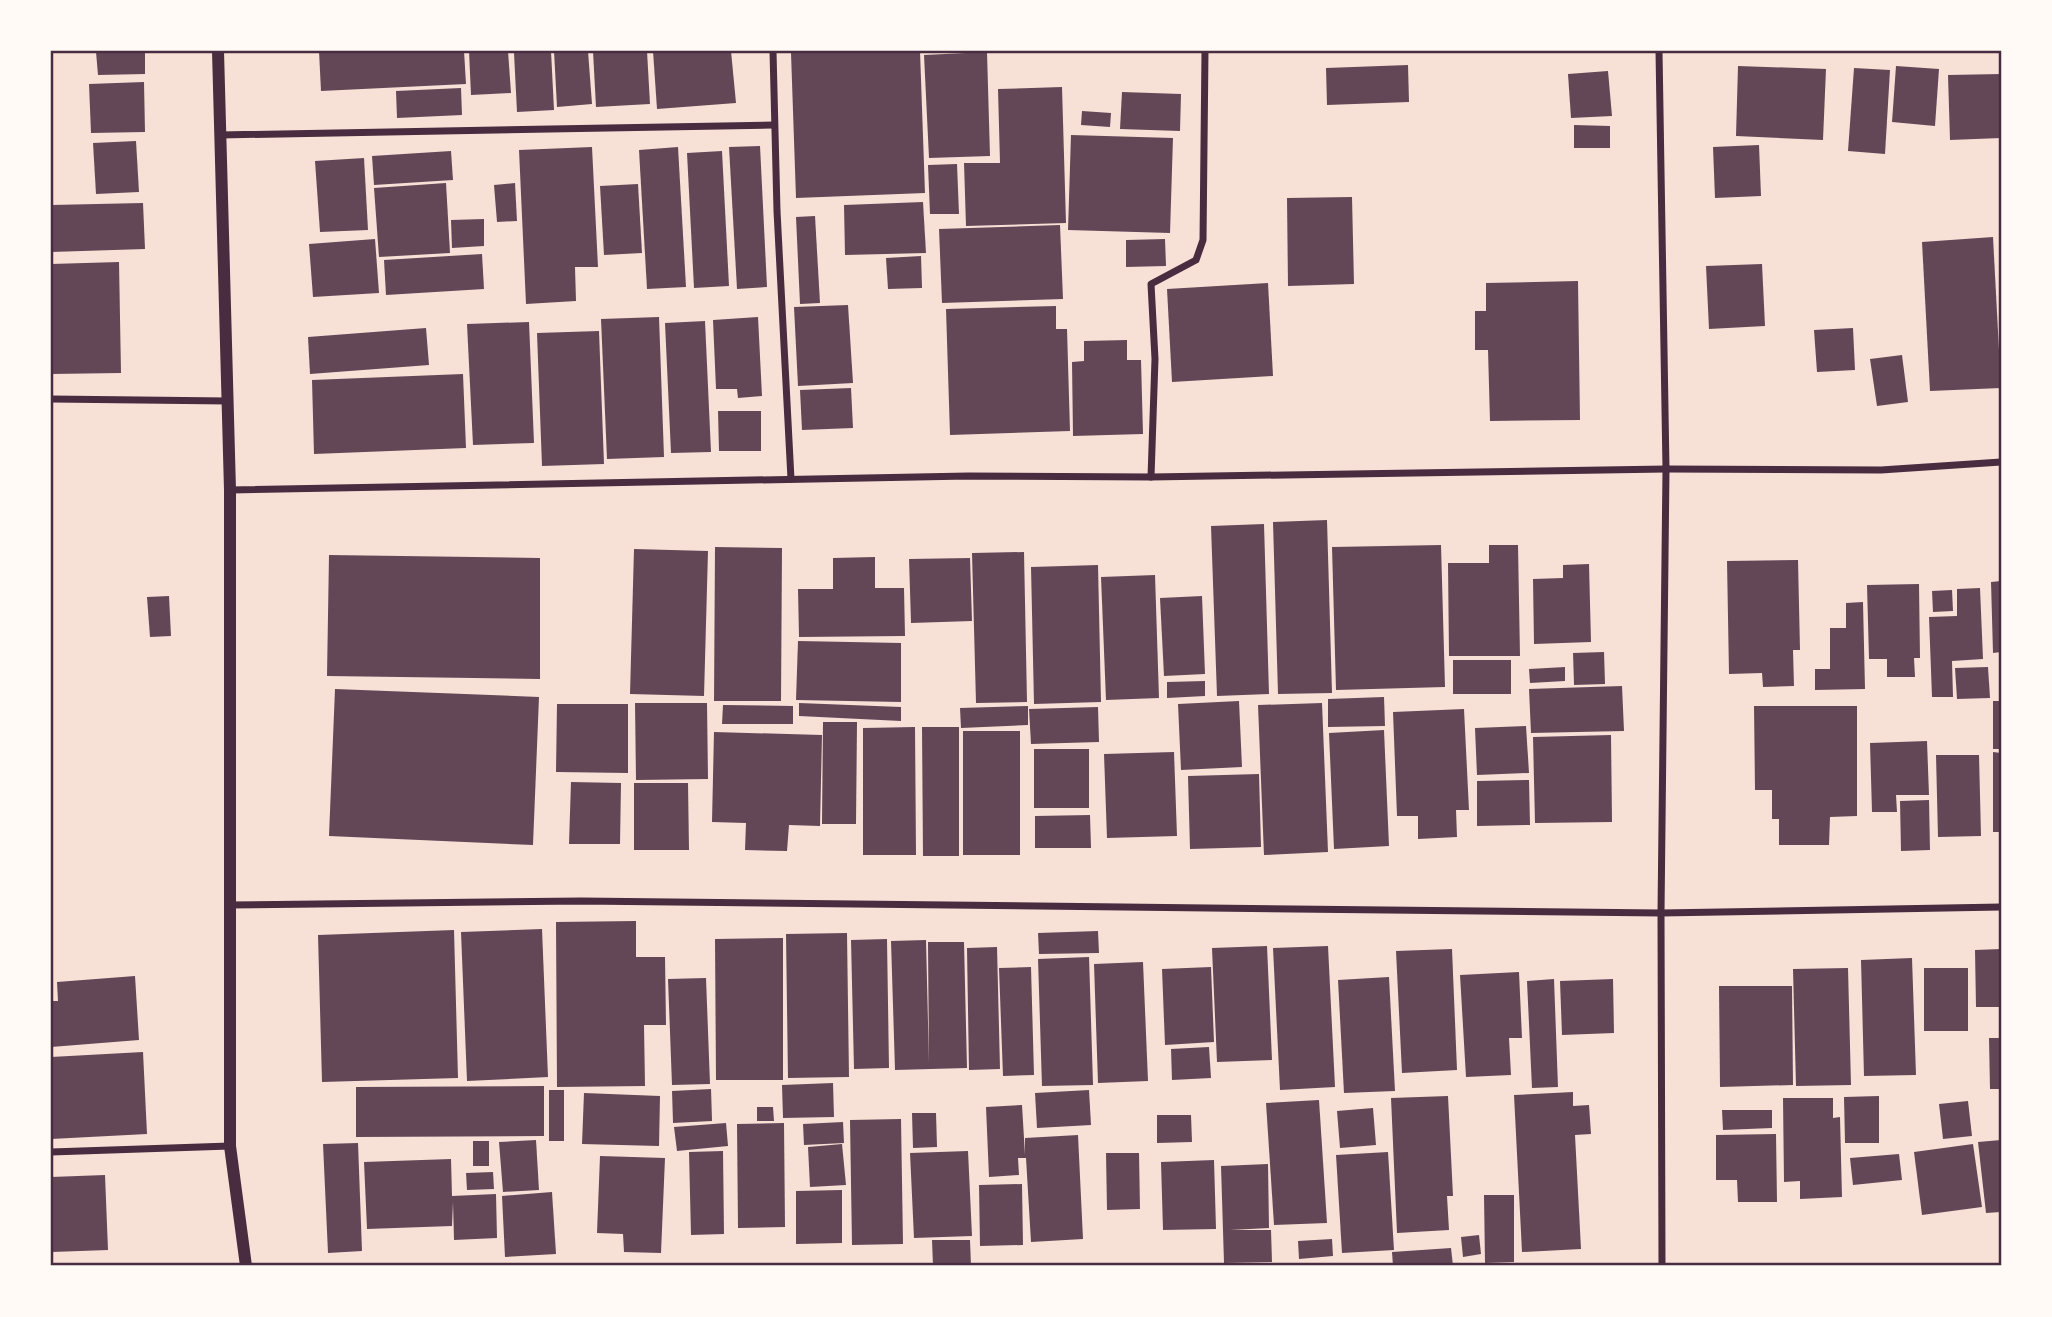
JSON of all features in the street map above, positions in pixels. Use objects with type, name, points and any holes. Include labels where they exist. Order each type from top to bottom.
[{"type":"street","points":[[218,51],[230,490],[230,1146],[246,1266]]},
{"type":"street","points":[[774,51],[774,125],[791,479]]},
{"type":"street","points":[[1152,477],[1155,359],[1151,284],[1196,260],[1203,240],[1205,51]]},
{"type":"street","points":[[1659,51],[1666,469],[1661,912],[1662,1266]]},
{"type":"street","points":[[219,135],[774,125]]},
{"type":"street","points":[[51,399],[228,401]]},
{"type":"street","points":[[230,490],[791,479],[1152,477],[1666,469],[1881,470],[2001,462]]},
{"type":"street","points":[[229,905],[581,901],[1661,912],[2001,907]]},
{"type":"street","points":[[51,1152],[230,1146]]},
{"type":"building","points":[[145,51],[145,74],[98,75],[96,52]]},
{"type":"building","points":[[319,51],[464,51],[466,84],[321,91]]},
{"type":"building","points":[[469,51],[508,51],[511,93],[471,95]]},
{"type":"building","points":[[551,51],[554,110],[517,112],[514,53]]},
{"type":"building","points":[[554,51],[588,51],[592,104],[557,107]]},
{"type":"building","points":[[593,51],[647,51],[650,104],[596,107]]},
{"type":"building","points":[[653,51],[731,51],[736,103],[657,109]]},
{"type":"building","points":[[920,51],[925,193],[796,198],[791,53]]},
{"type":"building","points":[[987,52],[990,156],[929,158],[924,55]]},
{"type":"building","points":[[1408,65],[1409,102],[1327,105],[1326,68]]},
{"type":"building","points":[[1738,66],[1826,69],[1823,140],[1736,136]]},
{"type":"building","points":[[1896,66],[1939,69],[1935,126],[1892,122]]},
{"type":"building","points":[[1854,68],[1890,70],[1885,154],[1848,151]]},
{"type":"building","points":[[1608,71],[1612,116],[1571,118],[1568,74]]},
{"type":"building","points":[[2001,74],[2001,138],[1950,140],[1948,75]]},
{"type":"building","points":[[144,82],[145,132],[91,133],[89,84]]},
{"type":"building","points":[[1062,87],[1066,223],[966,226],[964,163],[1000,163],[998,89]]},
{"type":"building","points":[[461,88],[462,115],[397,118],[396,91]]},
{"type":"building","points":[[1122,92],[1181,94],[1180,131],[1120,129]]},
{"type":"building","points":[[1082,111],[1111,113],[1110,127],[1081,125]]},
{"type":"building","points":[[1574,125],[1610,126],[1610,148],[1574,148]]},
{"type":"building","points":[[1071,135],[1173,138],[1170,233],[1068,230]]},
{"type":"building","points":[[136,141],[139,192],[96,194],[93,143]]},
{"type":"building","points":[[1759,145],[1761,196],[1715,198],[1713,147]]},
{"type":"building","points":[[760,146],[767,287],[737,289],[729,147]]},
{"type":"building","points":[[592,147],[598,267],[575,267],[576,301],[526,304],[519,150]]},
{"type":"building","points":[[678,147],[686,287],[647,289],[639,150]]},
{"type":"building","points":[[451,151],[453,180],[374,185],[372,156]]},
{"type":"building","points":[[722,151],[729,286],[694,288],[687,153]]},
{"type":"building","points":[[364,158],[368,230],[320,232],[315,161]]},
{"type":"building","points":[[957,164],[959,214],[930,214],[928,165]]},
{"type":"building","points":[[446,183],[450,253],[379,257],[374,188]]},
{"type":"building","points":[[515,183],[517,221],[497,222],[494,185]]},
{"type":"building","points":[[638,184],[642,253],[604,255],[600,186]]},
{"type":"building","points":[[1352,197],[1354,284],[1288,286],[1287,198]]},
{"type":"building","points":[[923,202],[926,253],[845,255],[844,205]]},
{"type":"building","points":[[143,203],[145,249],[51,252],[51,205]]},
{"type":"building","points":[[815,216],[820,303],[800,304],[796,217]]},
{"type":"building","points":[[484,219],[484,246],[452,248],[451,220]]},
{"type":"building","points":[[1060,225],[1063,299],[942,303],[939,229]]},
{"type":"building","points":[[1993,237],[2001,388],[1930,391],[1922,242]]},
{"type":"building","points":[[375,239],[379,293],[313,297],[309,244]]},
{"type":"building","points":[[1165,239],[1166,266],[1126,267],[1126,240]]},
{"type":"building","points":[[482,254],[484,289],[386,295],[384,260]]},
{"type":"building","points":[[921,256],[922,288],[888,289],[886,258]]},
{"type":"building","points":[[119,262],[121,373],[51,374],[51,264]]},
{"type":"building","points":[[1762,264],[1765,326],[1709,329],[1706,266]]},
{"type":"building","points":[[1578,281],[1580,420],[1490,421],[1488,350],[1475,350],[1475,311],[1486,311],[1486,283]]},
{"type":"building","points":[[1268,283],[1273,376],[1172,382],[1167,289]]},
{"type":"building","points":[[848,305],[853,383],[798,386],[794,307]]},
{"type":"building","points":[[1056,306],[1056,329],[1067,329],[1070,431],[950,435],[946,309]]},
{"type":"building","points":[[659,317],[664,457],[607,459],[601,319]]},
{"type":"building","points":[[758,317],[762,396],[738,398],[737,389],[716,389],[713,320]]},
{"type":"building","points":[[705,321],[711,452],[671,453],[665,323]]},
{"type":"building","points":[[529,322],[534,443],[473,445],[467,324]]},
{"type":"building","points":[[426,328],[429,365],[310,374],[308,337]]},
{"type":"building","points":[[1853,328],[1855,370],[1817,372],[1814,330]]},
{"type":"building","points":[[599,331],[604,464],[542,466],[537,333]]},
{"type":"building","points":[[1127,340],[1127,360],[1141,360],[1143,434],[1073,436],[1072,362],[1084,361],[1084,341]]},
{"type":"building","points":[[1902,355],[1908,402],[1877,406],[1870,359]]},
{"type":"building","points":[[463,374],[466,448],[314,454],[312,380]]},
{"type":"building","points":[[851,388],[853,428],[802,430],[800,390]]},
{"type":"building","points":[[718,411],[761,411],[761,451],[719,451]]},
{"type":"building","points":[[1327,520],[1332,693],[1278,694],[1273,522]]},
{"type":"building","points":[[1264,524],[1269,694],[1217,696],[1211,526]]},
{"type":"building","points":[[1441,545],[1445,687],[1336,690],[1332,547]]},
{"type":"building","points":[[1489,545],[1518,545],[1520,656],[1449,656],[1448,563],[1489,563]]},
{"type":"building","points":[[715,547],[782,548],[781,701],[714,701]]},
{"type":"building","points":[[634,549],[708,551],[704,696],[630,694]]},
{"type":"building","points":[[1024,552],[1027,702],[976,703],[972,553]]},
{"type":"building","points":[[329,555],[540,558],[540,679],[327,676]]},
{"type":"building","points":[[875,557],[875,588],[904,588],[905,636],[799,637],[798,589],[833,589],[833,558]]},
{"type":"building","points":[[970,558],[972,621],[911,623],[909,559]]},
{"type":"building","points":[[1798,560],[1800,650],[1793,650],[1794,686],[1763,687],[1762,673],[1729,674],[1727,561]]},
{"type":"building","points":[[1589,564],[1591,642],[1534,644],[1533,579],[1563,578],[1563,565]]},
{"type":"building","points":[[1098,565],[1101,702],[1034,704],[1031,567]]},
{"type":"building","points":[[1155,575],[1159,698],[1106,700],[1101,577]]},
{"type":"building","points":[[2001,581],[2001,652],[1993,653],[1991,582]]},
{"type":"building","points":[[1919,584],[1920,658],[1914,658],[1915,677],[1887,677],[1887,659],[1869,659],[1867,585]]},
{"type":"building","points":[[1980,588],[1983,659],[1952,661],[1953,697],[1932,697],[1929,617],[1957,616],[1957,589]]},
{"type":"building","points":[[1952,590],[1953,611],[1933,612],[1932,591]]},
{"type":"building","points":[[169,596],[171,636],[150,637],[147,597]]},
{"type":"building","points":[[1202,596],[1205,674],[1164,676],[1160,598]]},
{"type":"building","points":[[1863,602],[1865,689],[1815,690],[1815,669],[1830,669],[1830,628],[1846,628],[1846,603]]},
{"type":"building","points":[[798,641],[901,643],[901,702],[796,700]]},
{"type":"building","points":[[1604,652],[1605,684],[1574,685],[1573,653]]},
{"type":"building","points":[[1453,660],[1511,660],[1511,694],[1453,694]]},
{"type":"building","points":[[1565,667],[1565,681],[1530,683],[1529,669]]},
{"type":"building","points":[[1988,667],[1990,698],[1957,699],[1955,668]]},
{"type":"building","points":[[1205,681],[1205,696],[1167,698],[1167,682]]},
{"type":"building","points":[[1622,686],[1624,731],[1531,733],[1529,689]]},
{"type":"building","points":[[335,689],[539,697],[533,845],[329,836]]},
{"type":"building","points":[[1384,697],[1385,726],[1328,727],[1328,699]]},
{"type":"building","points":[[1239,701],[1242,767],[1181,770],[1178,704]]},
{"type":"building","points":[[1993,701],[2001,701],[2001,749],[1993,749]]},
{"type":"building","points":[[635,703],[707,703],[708,779],[636,780]]},
{"type":"building","points":[[799,703],[901,707],[901,721],[799,716]]},
{"type":"building","points":[[1322,703],[1328,852],[1264,855],[1258,705]]},
{"type":"building","points":[[557,704],[628,704],[628,773],[556,772]]},
{"type":"building","points":[[723,705],[793,706],[793,724],[722,724]]},
{"type":"building","points":[[1028,706],[1028,725],[961,728],[960,708]]},
{"type":"building","points":[[1754,706],[1857,706],[1857,816],[1830,817],[1829,845],[1779,845],[1779,819],[1772,819],[1772,790],[1755,790]]},
{"type":"building","points":[[1098,707],[1099,742],[1031,744],[1029,709]]},
{"type":"building","points":[[1464,709],[1469,810],[1456,810],[1457,837],[1418,839],[1418,816],[1397,816],[1393,712]]},
{"type":"building","points":[[823,722],[857,722],[856,824],[822,824]]},
{"type":"building","points":[[1526,726],[1529,773],[1477,775],[1475,728]]},
{"type":"building","points":[[915,727],[916,855],[863,855],[863,728]]},
{"type":"building","points":[[922,727],[959,727],[959,856],[923,856]]},
{"type":"building","points":[[1384,730],[1389,846],[1334,849],[1329,733]]},
{"type":"building","points":[[963,731],[1020,731],[1020,855],[963,855]]},
{"type":"building","points":[[714,732],[822,735],[820,826],[789,825],[787,851],[745,850],[746,823],[712,822]]},
{"type":"building","points":[[1611,735],[1612,822],[1535,823],[1533,737]]},
{"type":"building","points":[[1927,741],[1929,795],[1896,795],[1897,812],[1872,812],[1870,743]]},
{"type":"building","points":[[1034,749],[1089,749],[1089,808],[1034,808]]},
{"type":"building","points":[[1174,752],[1177,836],[1107,838],[1104,754]]},
{"type":"building","points":[[1993,752],[2001,753],[2001,832],[1993,832]]},
{"type":"building","points":[[1936,755],[1979,755],[1981,836],[1938,837]]},
{"type":"building","points":[[1259,774],[1261,847],[1190,849],[1188,776]]},
{"type":"building","points":[[1529,780],[1530,825],[1477,826],[1477,781]]},
{"type":"building","points":[[571,782],[621,783],[620,844],[569,844]]},
{"type":"building","points":[[634,783],[688,783],[689,850],[634,850]]},
{"type":"building","points":[[1929,800],[1930,850],[1901,851],[1900,801]]},
{"type":"building","points":[[1090,815],[1091,848],[1035,848],[1035,816]]},
{"type":"building","points":[[636,921],[636,957],[665,957],[666,1025],[644,1025],[645,1086],[557,1087],[556,922]]},
{"type":"building","points":[[542,929],[548,1077],[467,1081],[461,932]]},
{"type":"building","points":[[454,930],[458,1078],[322,1082],[318,935]]},
{"type":"building","points":[[1098,931],[1099,953],[1039,954],[1038,933]]},
{"type":"building","points":[[847,933],[849,1077],[788,1078],[786,934]]},
{"type":"building","points":[[783,938],[783,1080],[716,1080],[715,939]]},
{"type":"building","points":[[887,939],[889,1068],[854,1069],[851,940]]},
{"type":"building","points":[[926,940],[929,1063],[928,942],[964,942],[967,1068],[895,1070],[891,941]]},
{"type":"building","points":[[1267,946],[1272,1060],[1217,1062],[1212,948]]},
{"type":"building","points":[[1328,946],[1335,1087],[1280,1090],[1273,948]]},
{"type":"building","points":[[997,947],[1000,1069],[969,1070],[967,948]]},
{"type":"building","points":[[1452,949],[1457,1070],[1402,1073],[1396,951]]},
{"type":"building","points":[[2001,949],[2001,1007],[1976,1007],[1975,950]]},
{"type":"building","points":[[1089,957],[1093,1085],[1042,1086],[1038,959]]},
{"type":"building","points":[[1912,958],[1916,1075],[1864,1076],[1861,960]]},
{"type":"building","points":[[1143,962],[1148,1081],[1098,1083],[1094,964]]},
{"type":"building","points":[[1031,967],[1034,1075],[1003,1076],[999,968]]},
{"type":"building","points":[[1211,967],[1214,1042],[1165,1045],[1162,969]]},
{"type":"building","points":[[1848,968],[1851,1085],[1796,1086],[1793,969]]},
{"type":"building","points":[[1924,968],[1968,968],[1968,1031],[1924,1031]]},
{"type":"building","points":[[1519,972],[1522,1038],[1509,1038],[1511,1075],[1466,1077],[1460,975]]},
{"type":"building","points":[[135,976],[139,1040],[51,1047],[51,1001],[58,1001],[57,982]]},
{"type":"building","points":[[1389,977],[1395,1091],[1344,1093],[1338,980]]},
{"type":"building","points":[[706,978],[710,1084],[672,1085],[668,979]]},
{"type":"building","points":[[1554,979],[1558,1087],[1532,1088],[1527,981]]},
{"type":"building","points":[[1613,979],[1614,1033],[1562,1035],[1560,981]]},
{"type":"building","points":[[1719,986],[1792,986],[1793,1085],[1720,1087]]},
{"type":"building","points":[[1989,1038],[2001,1038],[2001,1089],[1990,1089]]},
{"type":"building","points":[[1209,1047],[1211,1078],[1172,1080],[1171,1049]]},
{"type":"building","points":[[143,1052],[147,1134],[51,1139],[51,1057]]},
{"type":"building","points":[[833,1083],[834,1117],[783,1118],[782,1085]]},
{"type":"building","points":[[544,1086],[544,1136],[356,1137],[356,1087]]},
{"type":"building","points":[[711,1089],[712,1121],[673,1123],[672,1091]]},
{"type":"building","points":[[549,1090],[564,1090],[564,1141],[549,1141]]},
{"type":"building","points":[[1089,1090],[1091,1125],[1037,1128],[1035,1093]]},
{"type":"building","points":[[1573,1092],[1573,1106],[1589,1105],[1591,1134],[1575,1135],[1581,1249],[1522,1252],[1514,1095]]},
{"type":"building","points":[[584,1093],[660,1096],[659,1146],[582,1144]]},
{"type":"building","points":[[1448,1096],[1453,1196],[1447,1196],[1449,1230],[1397,1233],[1391,1098]]},
{"type":"building","points":[[1879,1096],[1879,1143],[1845,1143],[1844,1097]]},
{"type":"building","points":[[1783,1098],[1833,1098],[1833,1118],[1840,1117],[1842,1197],[1800,1199],[1800,1181],[1784,1182]]},
{"type":"building","points":[[1319,1100],[1327,1223],[1274,1225],[1266,1103]]},
{"type":"building","points":[[1968,1101],[1972,1136],[1943,1139],[1939,1104]]},
{"type":"building","points":[[1022,1105],[1025,1155],[1025,1138],[1078,1135],[1083,1239],[1031,1242],[1026,1158],[1018,1158],[1019,1175],[989,1177],[986,1107]]},
{"type":"building","points":[[757,1107],[773,1107],[774,1121],[757,1121]]},
{"type":"building","points":[[1373,1108],[1376,1145],[1340,1148],[1337,1111]]},
{"type":"building","points":[[1722,1110],[1772,1110],[1772,1128],[1723,1130]]},
{"type":"building","points":[[912,1113],[936,1113],[937,1147],[913,1148]]},
{"type":"building","points":[[1157,1115],[1191,1115],[1192,1142],[1157,1143]]},
{"type":"building","points":[[901,1119],[903,1244],[852,1245],[850,1120]]},
{"type":"building","points":[[843,1122],[844,1143],[804,1145],[803,1124]]},
{"type":"building","points":[[726,1123],[728,1146],[677,1151],[674,1127]]},
{"type":"building","points":[[784,1123],[785,1227],[738,1228],[737,1124]]},
{"type":"building","points":[[1776,1134],[1777,1202],[1738,1202],[1737,1180],[1716,1180],[1716,1135]]},
{"type":"building","points":[[536,1140],[539,1190],[503,1192],[499,1142]]},
{"type":"building","points":[[2001,1140],[2001,1212],[1986,1213],[1978,1142]]},
{"type":"building","points":[[473,1141],[489,1141],[489,1166],[473,1166]]},
{"type":"building","points":[[358,1143],[362,1251],[328,1253],[323,1144]]},
{"type":"building","points":[[842,1144],[846,1185],[810,1187],[808,1147]]},
{"type":"building","points":[[1973,1144],[1982,1207],[1922,1215],[1914,1152]]},
{"type":"building","points":[[723,1151],[724,1234],[691,1235],[689,1152]]},
{"type":"building","points":[[968,1151],[972,1236],[914,1238],[910,1153]]},
{"type":"building","points":[[1388,1152],[1394,1250],[1342,1253],[1336,1155]]},
{"type":"building","points":[[1106,1153],[1139,1153],[1140,1209],[1107,1210]]},
{"type":"building","points":[[1899,1154],[1902,1180],[1853,1185],[1850,1158]]},
{"type":"building","points":[[600,1156],[665,1158],[661,1253],[624,1252],[623,1234],[597,1233]]},
{"type":"building","points":[[451,1159],[452,1196],[496,1194],[497,1238],[454,1240],[453,1202],[452,1226],[367,1229],[364,1162]]},
{"type":"building","points":[[1214,1160],[1216,1229],[1163,1230],[1161,1162]]},
{"type":"building","points":[[1268,1164],[1269,1228],[1230,1230],[1271,1230],[1272,1262],[1224,1263],[1221,1166]]},
{"type":"building","points":[[493,1172],[494,1189],[467,1190],[466,1173]]},
{"type":"building","points":[[105,1175],[108,1250],[52,1252],[51,1177]]},
{"type":"building","points":[[1022,1184],[1023,1245],[980,1246],[979,1185]]},
{"type":"building","points":[[842,1190],[842,1243],[796,1244],[796,1191]]},
{"type":"building","points":[[552,1192],[556,1254],[505,1257],[502,1196]]},
{"type":"building","points":[[1484,1195],[1514,1195],[1514,1262],[1485,1263]]},
{"type":"building","points":[[1479,1235],[1481,1254],[1463,1257],[1461,1237]]},
{"type":"building","points":[[1332,1239],[1333,1256],[1299,1259],[1298,1241]]},
{"type":"building","points":[[932,1240],[970,1240],[971,1266],[933,1266]]},
{"type":"building","points":[[1451,1248],[1453,1266],[1393,1266],[1392,1252]]}]
